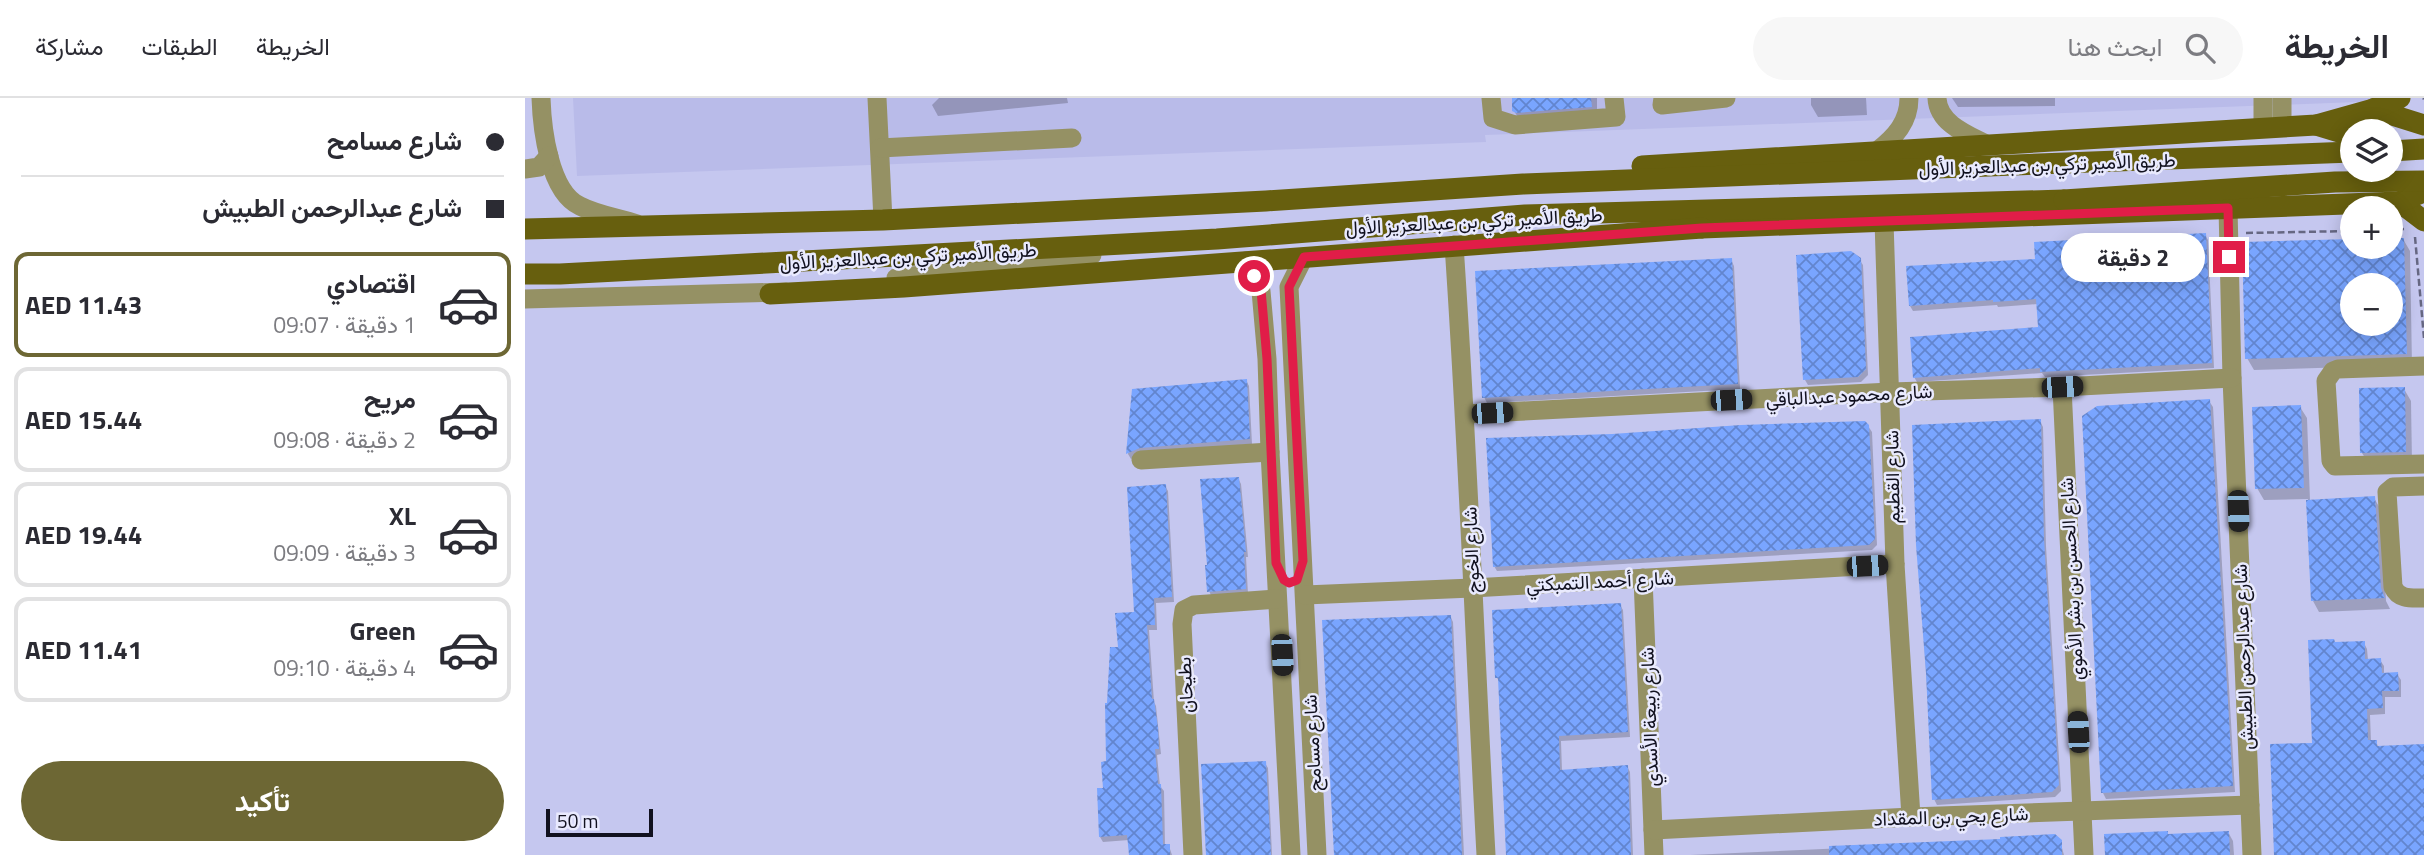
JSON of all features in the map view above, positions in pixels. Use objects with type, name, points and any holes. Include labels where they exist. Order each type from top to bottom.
[{"type":"main road","points":[[883,216],[2316,125],[2373,109],[2400,98]]},
{"type":"main road","points":[[2373,109],[2424,108]]},
{"type":"main road","points":[[2373,109],[2424,125]]},
{"type":"main road","points":[[2316,125],[2340,132]]},
{"type":"main road","points":[[2403,150],[2424,149]]},
{"type":"main road","name":"طريق الأمير تركي بن عبدالعزيز الأول","points":[[525,229],[658,227],[1266,201],[1523,184],[2340,152]]},
{"type":"main road","name":"طريق الأمير تركي بن عبدالعزيز الأول","points":[[525,274],[1217,239],[1525,215],[2063,200],[2335,183],[2424,181]]},
{"type":"main road","points":[[2318,205],[2362,195],[2373,187],[2374,182]]},
{"type":"main road","points":[[2403,200],[2424,192]]},
{"type":"main road","points":[[2403,202],[2424,202]]},
{"type":"main road","points":[[770,294],[904,287],[1702,228],[2340,204]]},
{"type":"main road","points":[[2403,205],[2424,221]]},
{"type":"main road","points":[[1664,211],[1702,228]]},
{"type":"street","points":[[541,98],[542,123],[549,156],[561,191],[578,206],[658,227]]},
{"type":"street","points":[[877,98],[883,216]]},
{"type":"street","points":[[1491,98],[1493,118],[1515,125],[1616,117],[1614,98]]},
{"type":"street","points":[[1663,98],[1662,105],[1726,98]]},
{"type":"street","points":[[1877,151],[1894,138],[1909,112],[1909,98]]},
{"type":"street","points":[[1937,98],[1937,104],[1953,127],[1986,144]]},
{"type":"street","points":[[2263,98],[2272,127]]},
{"type":"street","points":[[2272,127],[2282,98]]},
{"type":"street","points":[[880,148],[1072,138]]},
{"type":"street","points":[[525,169],[539,167],[549,156]]},
{"type":"street","name":"شارع عبدالرحمن الطبيش","points":[[2228,208],[2232,378],[2252,855]]},
{"type":"street","name":"شارع القطيم","points":[[1884,221],[1895,564],[1911,817]]},
{"type":"street","points":[[525,299],[770,294],[1217,239]]},
{"type":"street","name":"شارع الخوج","points":[[1454,245],[1466,414],[1486,855]]},
{"type":"street","name":"شارع مسامح","points":[[1304,257],[1289,287],[1317,855]]},
{"type":"street","name":"شارع مسامح","points":[[1247,261],[1261,290],[1267,359],[1291,855]]},
{"type":"street","points":[[1267,359],[1269,347],[1275,340],[1281,339],[1288,345],[1291,354]]},
{"type":"street","points":[[2424,366],[2338,369],[2333,371],[2326,381],[2331,461],[2335,466],[2424,464]]},
{"type":"street","name":"شارع محمود عبدالباقي","points":[[1466,414],[2232,378]]},
{"type":"street","name":"شارع الحسن بن بشر الأموي","points":[[2062,387],[2084,855]]},
{"type":"street","points":[[1141,460],[1270,452]]},
{"type":"street","points":[[2424,486],[2393,487],[2387,492],[2395,593],[2424,598]]},
{"type":"street","points":[[1276,563],[1284,580],[1289,583],[1297,580],[1303,561]]},
{"type":"street","name":"شارع أحمد التمبكتي","points":[[1305,595],[1895,564]]},
{"type":"street","name":"شارع ربيعة الأسدي","points":[[1643,578],[1654,855]]},
{"type":"street","name":"بطيحان","points":[[1193,855],[1182,624],[1184,610],[1194,605],[1277,598]]},
{"type":"street","points":[[1280,629],[1288,610],[1296,609],[1303,618],[1306,630]]},
{"type":"street","name":"شارع يحي بن المقداد","points":[[1653,830],[1911,817],[2250,805]]},
{"type":"path","points":[[2403,229],[2414,229],[2424,338]]},
{"type":"path","points":[[2229,233],[2340,230]]},
{"type":"shaded area","points":[[573,98],[2384,98],[2382,101],[1485,135],[1486,142],[577,176]]},
{"type":"building","points":[[1512,98],[1591,98],[1592,107],[1516,113],[1512,111]]},
{"type":"building","points":[[2206,233],[2212,363],[2040,372],[2040,368],[1913,378],[1910,337],[2038,327],[2036,299],[1909,306],[1906,266],[2035,259],[2034,242]]},
{"type":"building","points":[[2404,238],[2407,354],[2245,359],[2242,242],[2340,239],[2340,259],[2403,259]]},
{"type":"building","points":[[1851,251],[1861,258],[1866,369],[1858,377],[1803,380],[1796,255]]},
{"type":"building","points":[[1732,258],[1738,384],[1482,398],[1475,271]]},
{"type":"building","points":[[1247,379],[1250,439],[1140,448],[1126,454],[1132,389]]},
{"type":"building","points":[[2405,387],[2406,452],[2360,453],[2359,388]]},
{"type":"building","points":[[2210,399],[2233,786],[2101,793],[2082,416],[2097,406]]},
{"type":"building","points":[[2301,405],[2304,488],[2255,489],[2252,407]]},
{"type":"building","points":[[2041,419],[2044,539],[2059,785],[2052,792],[1932,800],[1916,545],[1912,425]]},
{"type":"building","points":[[1865,421],[1869,425],[1875,539],[1869,545],[1493,567],[1486,438]]},
{"type":"building","points":[[1239,477],[1246,552],[1246,589],[1207,592],[1200,479]]},
{"type":"building","points":[[1166,484],[1172,597],[1154,598],[1155,625],[1147,625],[1152,699],[1158,728],[1159,749],[1155,749],[1158,784],[1161,784],[1163,844],[1170,844],[1170,855],[1129,855],[1127,835],[1099,837],[1097,788],[1103,788],[1101,762],[1106,761],[1105,703],[1110,647],[1118,647],[1115,613],[1134,612],[1127,487]]},
{"type":"building","points":[[2375,496],[2381,588],[2385,598],[2311,601],[2306,500]]},
{"type":"building","points":[[1621,603],[1628,732],[1559,736],[1560,770],[1628,765],[1631,855],[1506,855],[1498,678],[1495,678],[1492,610]]},
{"type":"building","points":[[1451,615],[1462,855],[1334,855],[1322,620]]},
{"type":"building","points":[[2334,639],[2335,642],[2365,641],[2365,659],[2381,658],[2382,673],[2398,672],[2399,691],[2382,691],[2383,708],[2367,709],[2368,740],[2377,740],[2377,746],[2424,744],[2424,855],[2274,855],[2270,744],[2312,743],[2308,640]]},
{"type":"building","points":[[1266,761],[1271,855],[1206,855],[1201,764]]},
{"type":"building","points":[[2168,831],[2168,834],[2229,831],[2230,855],[2105,855],[2104,834]]},
{"type":"building","points":[[2055,834],[2062,840],[2062,855],[1829,855],[1829,846]]},
{"type":"route","points":[[1254,276],[1261,290],[1267,359],[1276,563],[1280,574],[1289,583],[1297,580],[1303,561],[1289,287],[1304,257],[1702,228],[2228,208],[2229,257]]}]
